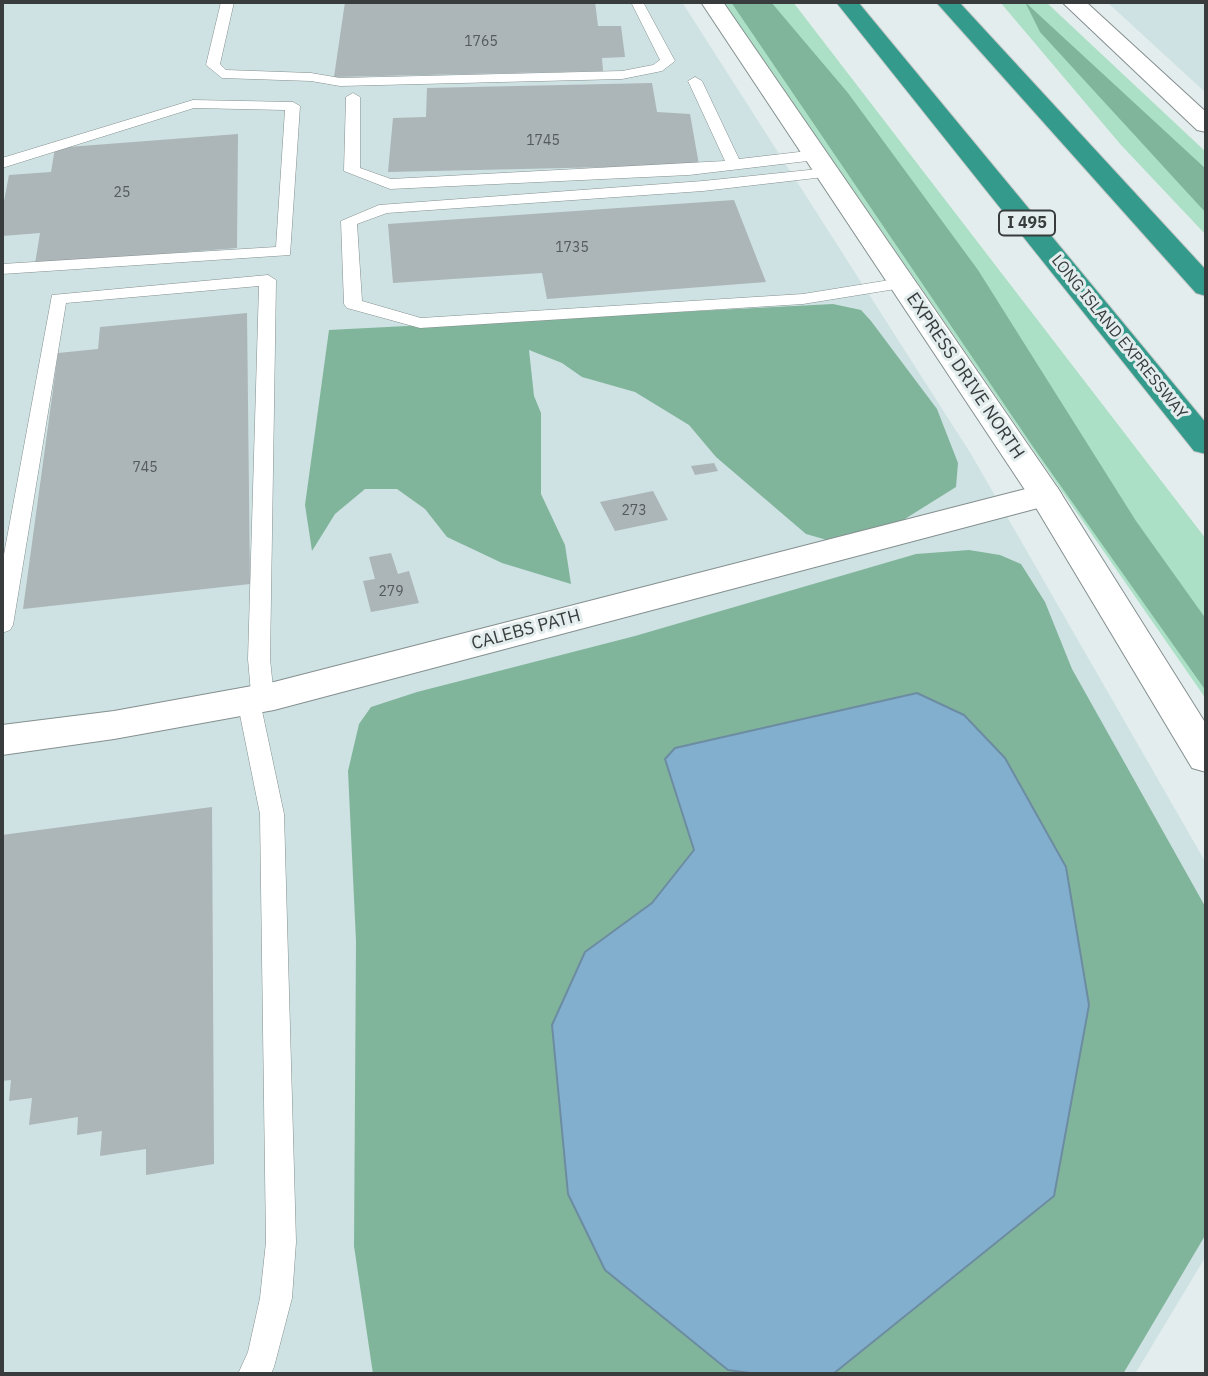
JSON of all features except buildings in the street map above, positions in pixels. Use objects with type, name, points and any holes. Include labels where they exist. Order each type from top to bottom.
[{"type":"highway","points":[[829,2],[973,157]]},
{"type":"highway","name":"LONG ISLAND EXPRESSWAY","points":[[847,2],[1206,444]]},
{"type":"highway","points":[[947,2],[1206,287]]},
{"type":"highway","points":[[986,13],[1013,74]]},
{"type":"main road","name":"EXPRESS DRIVE NORTH","points":[[712,2],[1045,495],[1206,757]]},
{"type":"main road","points":[[1073,2],[1206,125]]},
{"type":"main road","name":"CALEBS PATH","points":[[2,740],[114,725],[256,699],[1045,495]]},
{"type":"lane","points":[[227,2],[213,65],[222,74],[311,77],[340,82],[622,75],[657,68],[668,61],[637,2]]},
{"type":"lane","points":[[695,81],[734,165]]},
{"type":"lane","points":[[353,97],[352,171],[390,184],[734,165],[822,164]]},
{"type":"lane","points":[[2,163],[192,104],[293,106],[284,251],[2,268]]},
{"type":"lane","points":[[822,164],[703,186],[385,208],[349,221],[353,304],[420,323],[803,299],[902,283]]},
{"type":"lane","points":[[2,625],[58,299],[268,280],[256,699],[272,814],[281,1242],[276,1298],[262,1356],[254,1374]]},
{"type":"shaded area","points":[[2,2],[682,2],[971,454],[1206,863],[1206,1256],[1135,1374],[2,1374]]},
{"type":"shaded area","points":[[1107,2],[1206,2],[1206,93]]},
{"type":"green space","points":[[723,2],[793,2],[1206,539],[1206,699]]},
{"type":"green space","points":[[731,2],[771,2],[848,93],[978,270],[1136,521],[1206,619],[1206,691],[1036,451]]},
{"type":"green space","points":[[1000,2],[1046,2],[1206,152],[1206,235],[1121,145]]},
{"type":"green space","points":[[1025,2],[1206,169],[1206,213],[1040,32]]},
{"type":"green space","points":[[833,304],[861,310],[871,321],[937,409],[958,463],[956,487],[892,527],[834,542],[806,534],[716,457],[689,425],[635,392],[582,377],[562,363],[529,350],[534,396],[541,413],[541,494],[565,545],[571,584],[502,563],[447,537],[425,509],[397,489],[365,489],[335,514],[312,551],[305,505],[329,330]]},
{"type":"green space","points":[[969,550],[1000,555],[1021,564],[1045,602],[1072,669],[1206,908],[1206,1234],[1123,1374],[373,1374],[354,1246],[356,941],[348,771],[359,724],[371,707],[417,692],[635,636],[916,554]]},
{"type":"water","points":[[917,693],[964,715],[1005,758],[1066,867],[1089,1005],[1054,1196],[833,1374],[758,1374],[728,1370],[605,1270],[568,1194],[552,1025],[585,952],[652,903],[694,850],[665,759],[675,748]]}]
